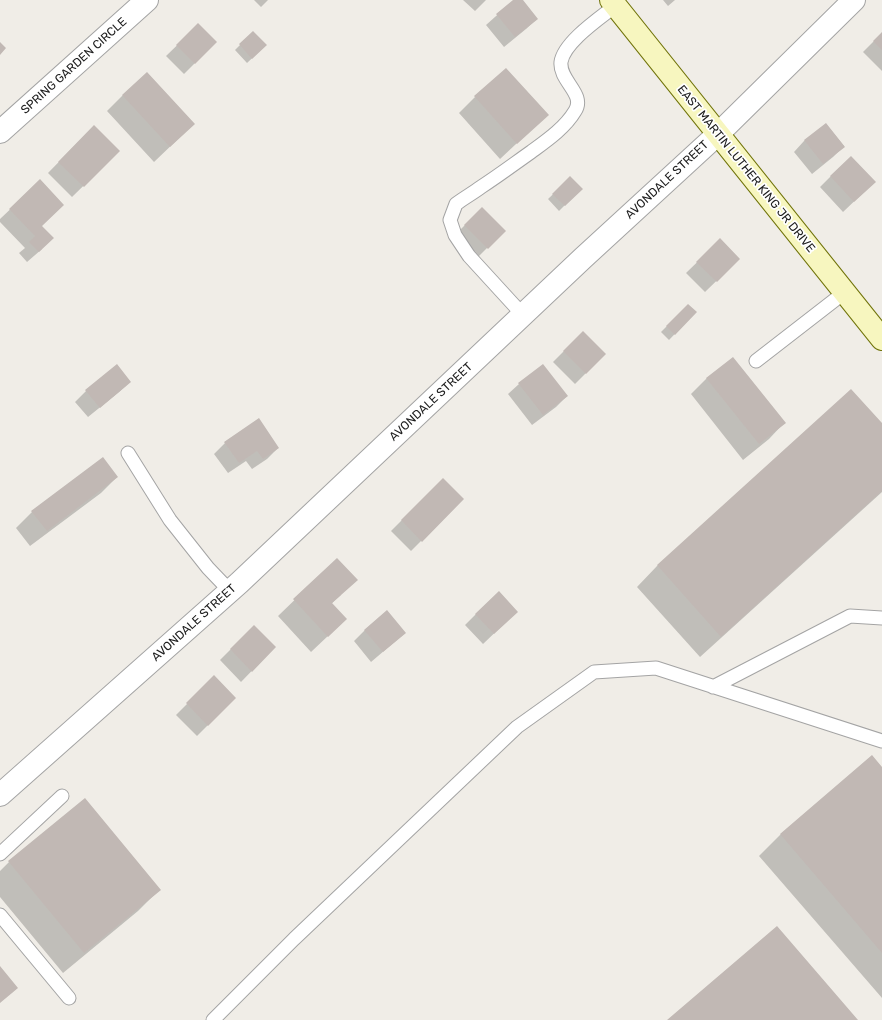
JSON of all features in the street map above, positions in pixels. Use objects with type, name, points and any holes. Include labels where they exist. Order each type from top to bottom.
[{"type":"main road","name":"EAST MARTIN LUTHER KING JR DRIVE","points":[[613,3],[882,339]]},
{"type":"street","name":"SPRING GARDEN CIRCLE","points":[[0,132],[148,0]]},
{"type":"street","name":"AVONDALE STREET","points":[[0,795],[230,591],[523,314],[718,134],[854,0]]},
{"type":"lane","points":[[523,314],[468,256],[455,236],[450,220],[456,204],[548,140],[567,122],[576,110],[578,101],[575,92],[562,73],[561,62],[565,52],[573,42],[613,3]]},
{"type":"lane","points":[[756,361],[845,292]]},
{"type":"lane","points":[[128,453],[170,520],[208,568],[230,591]]},
{"type":"lane","points":[[713,687],[850,616],[882,618]]},
{"type":"lane","points":[[218,1019],[294,939],[517,728],[594,672],[656,668],[882,741]]},
{"type":"lane","points":[[0,854],[62,796]]},
{"type":"lane","points":[[0,915],[69,998]]},
{"type":"building","points":[[513,0],[523,0],[538,19],[515,37],[496,14]]},
{"type":"building","points":[[198,23],[217,42],[195,64],[176,45]]},
{"type":"building","points":[[253,31],[267,45],[252,59],[239,44]]},
{"type":"building","points":[[882,32],[882,50],[873,41]]},
{"type":"building","points":[[0,42],[6,48],[0,55]]},
{"type":"building","points":[[506,68],[549,115],[517,144],[474,96]]},
{"type":"building","points":[[147,72],[195,124],[170,147],[122,95]]},
{"type":"building","points":[[826,123],[845,147],[823,164],[804,140]]},
{"type":"building","points":[[94,125],[120,151],[84,187],[58,162]]},
{"type":"building","points":[[851,156],[876,182],[854,202],[830,176]]},
{"type":"building","points":[[570,176],[583,189],[565,206],[552,194]]},
{"type":"building","points":[[40,179],[64,205],[42,226],[54,238],[39,252],[29,242],[35,236],[9,209]]},
{"type":"building","points":[[482,207],[506,231],[488,249],[464,225]]},
{"type":"building","points":[[720,238],[740,259],[717,282],[696,262]]},
{"type":"building","points":[[688,304],[697,312],[675,335],[666,326]]},
{"type":"building","points":[[583,331],[606,354],[586,374],[563,351]]},
{"type":"building","points":[[733,357],[786,423],[759,444],[706,378]]},
{"type":"building","points":[[117,364],[131,382],[100,408],[85,390]]},
{"type":"building","points":[[543,364],[568,396],[543,415],[518,383]]},
{"type":"building","points":[[851,389],[882,423],[882,491],[721,637],[657,565]]},
{"type":"building","points":[[259,418],[279,448],[263,459],[257,451],[239,463],[224,442]]},
{"type":"building","points":[[103,457],[118,477],[47,531],[31,511]]},
{"type":"building","points":[[443,478],[464,499],[422,542],[401,520]]},
{"type":"building","points":[[337,558],[358,580],[332,603],[347,619],[328,637],[293,599]]},
{"type":"building","points":[[499,591],[518,612],[494,634],[475,614]]},
{"type":"building","points":[[387,610],[406,633],[383,652],[364,630]]},
{"type":"building","points":[[254,625],[276,647],[252,672],[230,649]]},
{"type":"building","points":[[214,675],[236,698],[208,726],[186,703]]},
{"type":"building","points":[[872,755],[882,767],[882,953],[780,834]]},
{"type":"building","points":[[85,798],[161,890],[84,953],[8,861]]},
{"type":"building","points":[[777,926],[858,1020],[667,1020]]},
{"type":"building","points":[[0,966],[18,988],[0,1003]]}]
